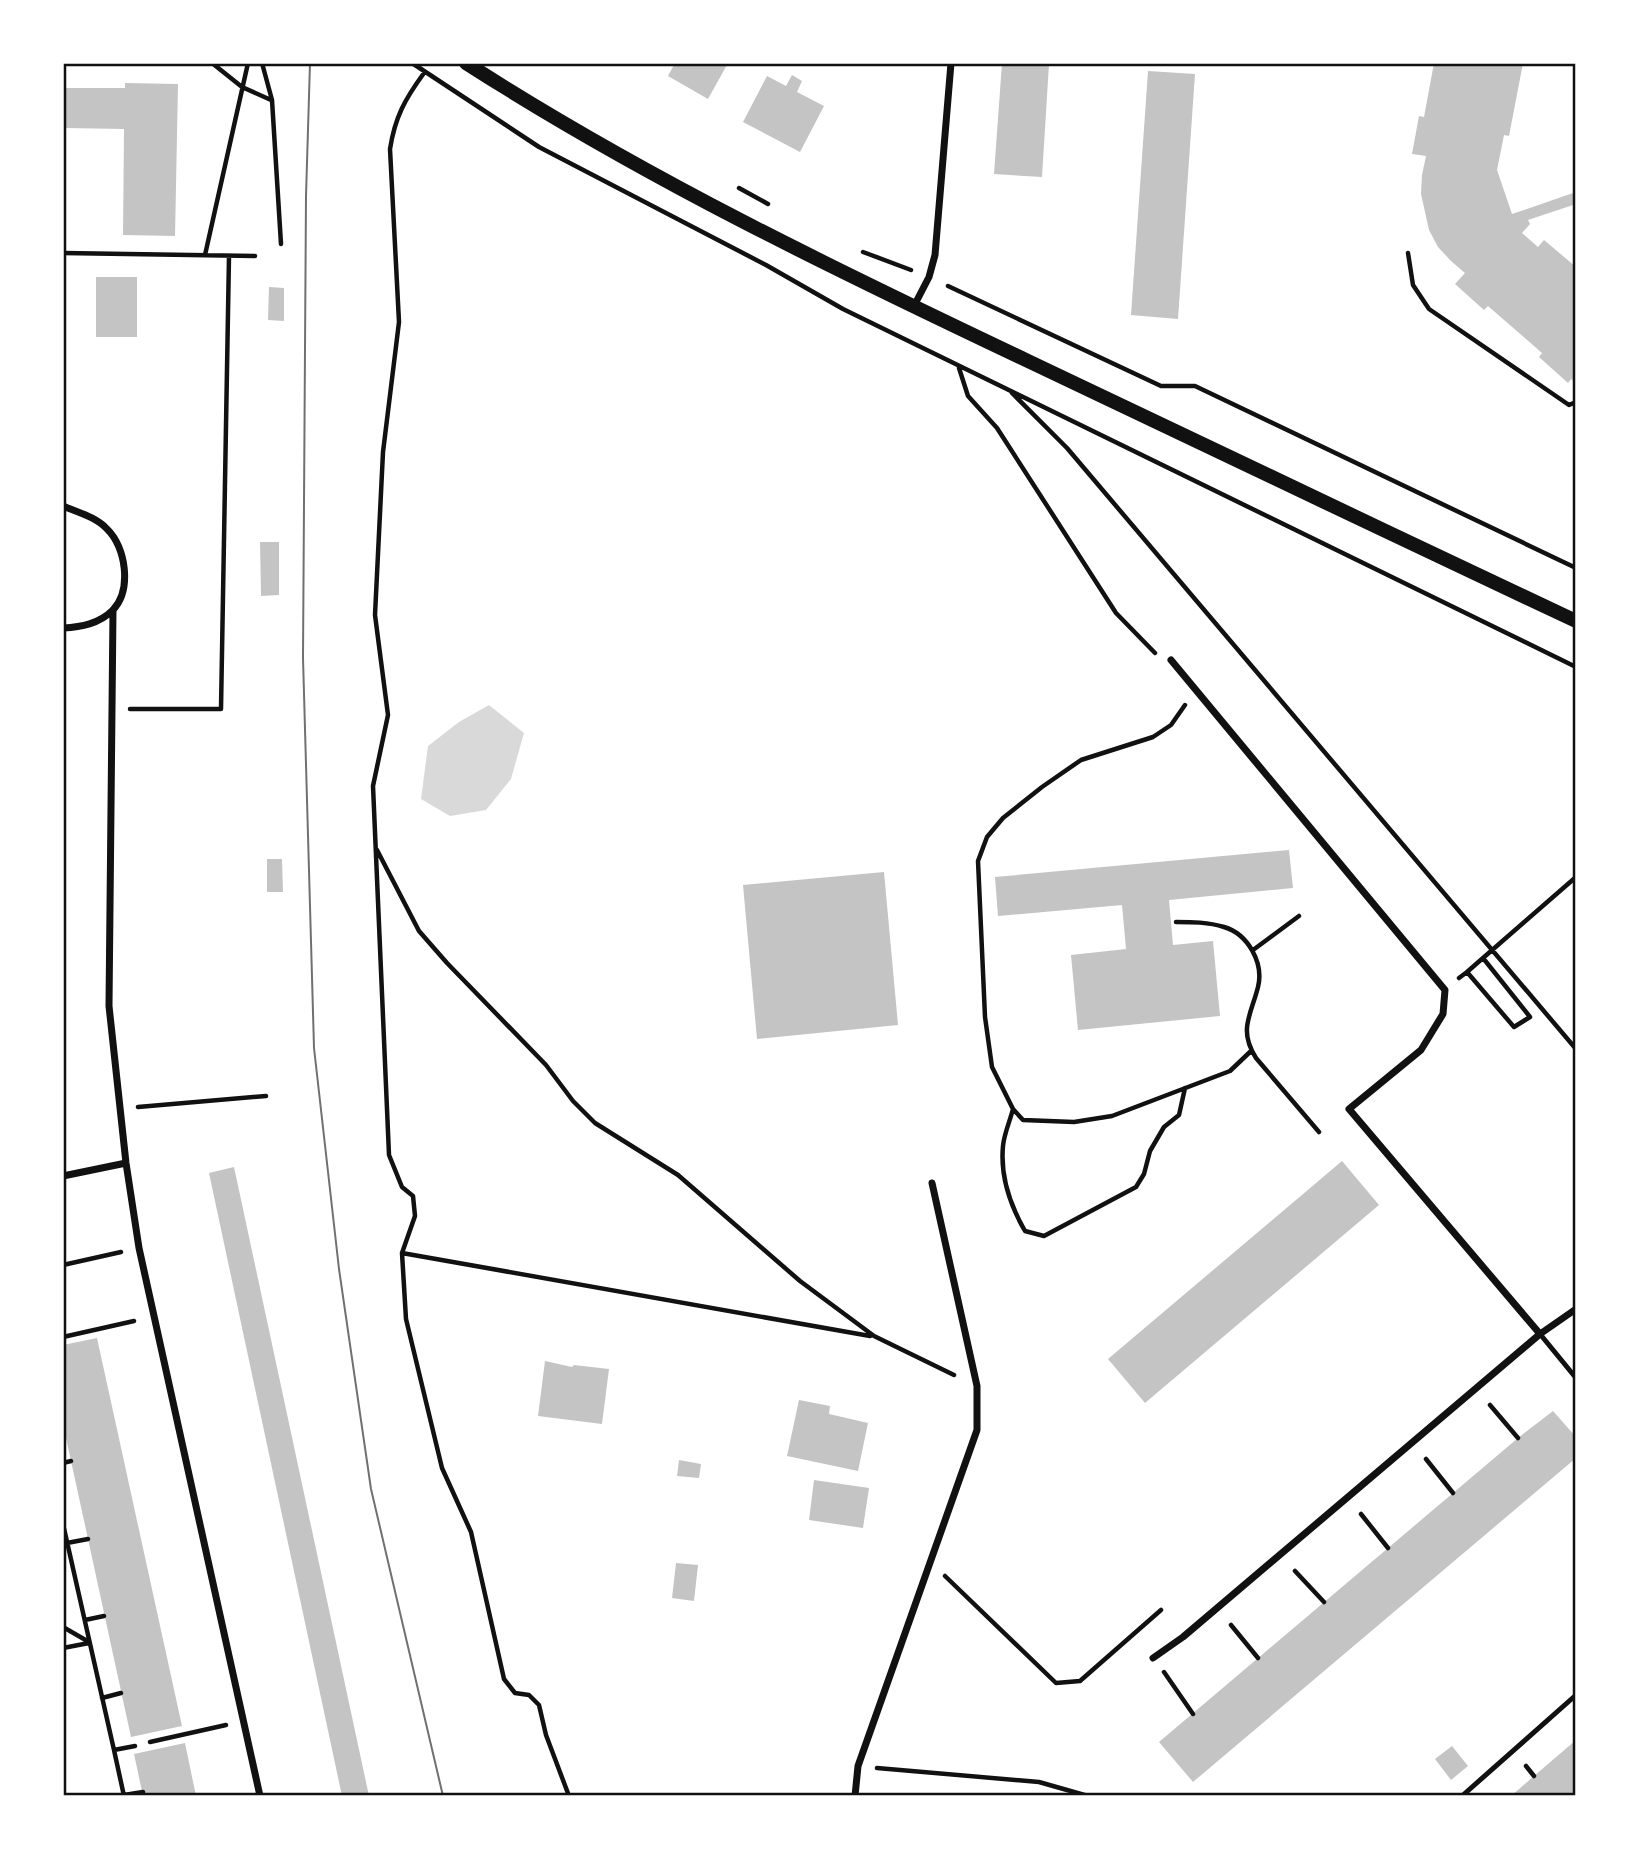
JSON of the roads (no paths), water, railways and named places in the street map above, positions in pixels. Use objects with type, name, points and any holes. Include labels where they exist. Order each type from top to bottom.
[{"type":"main road","points":[[466,63],[518,97],[689,194],[856,280],[1576,621]]},
{"type":"street","points":[[914,306],[929,277],[935,255],[951,63]]},
{"type":"street","points":[[63,506],[88,516],[107,529],[122,553],[124,577],[121,596],[113,610],[88,627],[63,628]]},
{"type":"street","points":[[113,610],[109,1006],[126,1163],[139,1248],[260,1796]]},
{"type":"street","points":[[1171,660],[1445,990],[1443,1014],[1420,1050],[1349,1109],[1540,1335]]},
{"type":"street","points":[[63,1176],[126,1163]]},
{"type":"street","points":[[855,1796],[858,1766],[977,1430],[976,1386],[932,1182]]},
{"type":"street","points":[[1153,1658],[1183,1637],[1540,1335],[1576,1309]]},
{"type":"lane","points":[[1540,1335],[1576,1378]]},
{"type":"lane","points":[[1462,1796],[1576,1695]]},
{"type":"tram line","points":[[310,63],[306,196],[303,658],[314,1048],[339,1269],[371,1489],[443,1796]]}]
